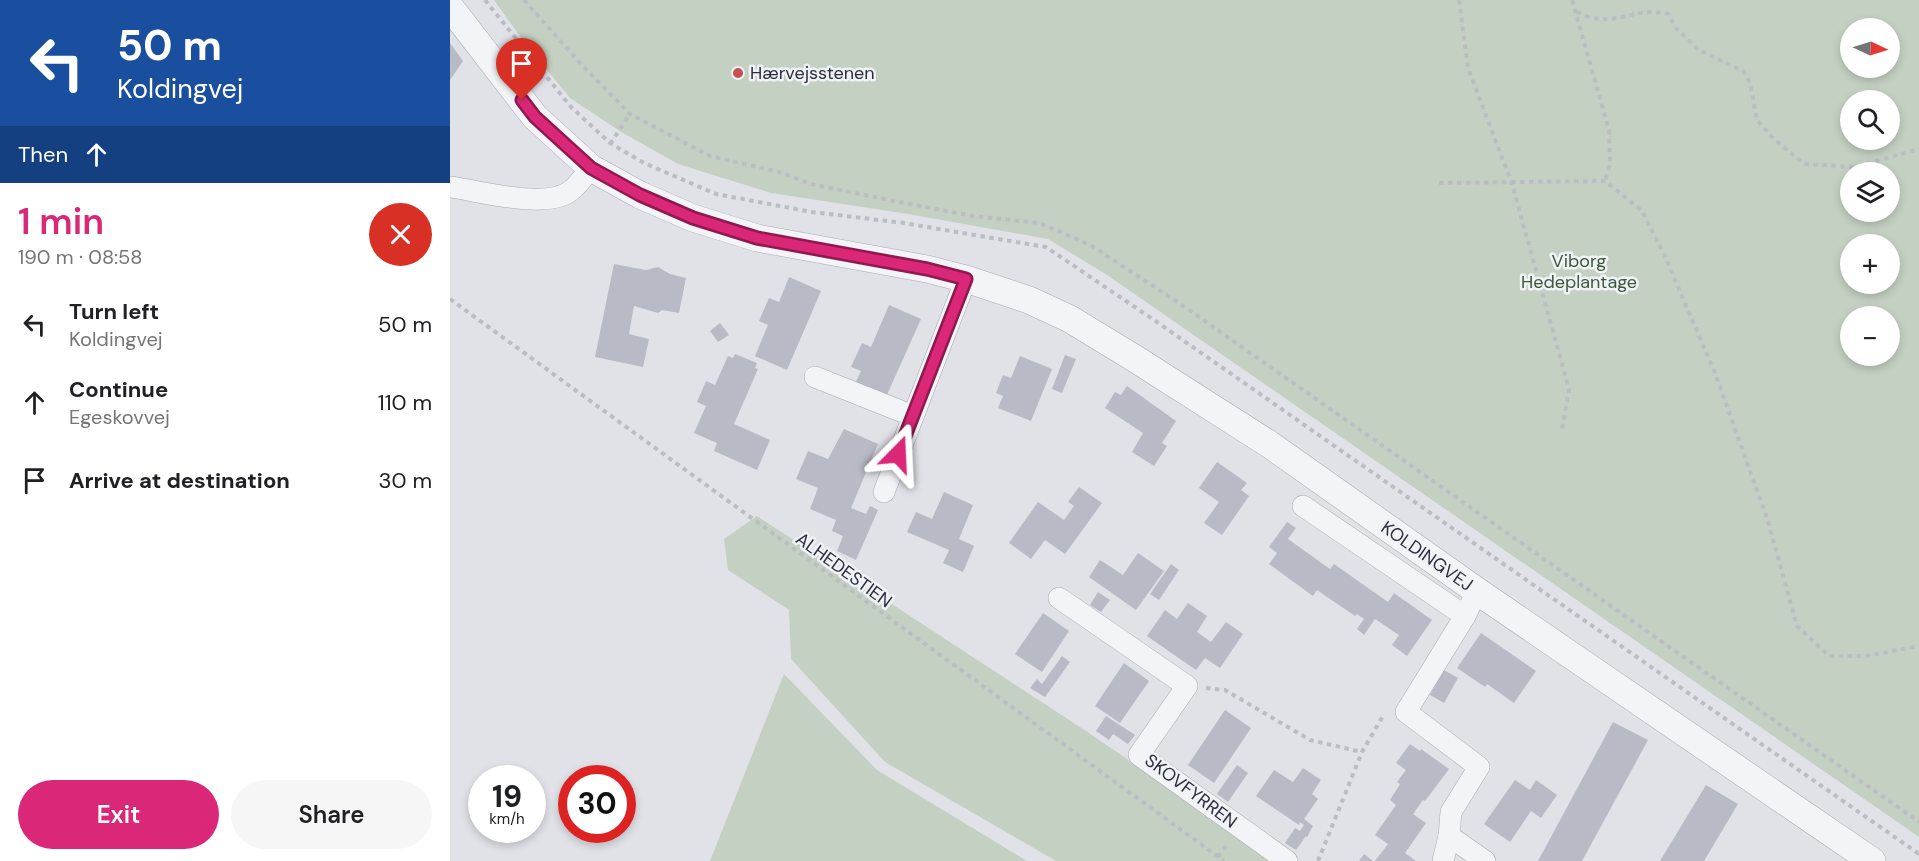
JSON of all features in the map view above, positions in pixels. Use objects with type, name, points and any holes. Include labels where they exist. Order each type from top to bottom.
[{"type":"street","name":"KOLDINGVEJ","points":[[450,7],[535,117],[591,168],[640,195],[693,218],[757,238],[927,269],[966,279],[1029,300],[1060,315],[1134,358],[1269,444],[1477,591],[1872,861]]},
{"type":"street","points":[[450,187],[532,200],[552,199],[569,192],[591,168]]},
{"type":"street","points":[[884,492],[966,279]]},
{"type":"street","points":[[815,377],[913,416]]},
{"type":"street","points":[[1303,506],[1464,616]]},
{"type":"street","points":[[1443,861],[1449,836],[1451,812],[1479,767],[1406,712],[1477,591]]},
{"type":"street","points":[[1059,598],[1186,686]]},
{"type":"street","name":"SKOVFYRREN","points":[[1186,686],[1139,755],[1287,861]]},
{"type":"street","points":[[1449,836],[1485,861]]},
{"type":"path","points":[[1459,0],[1468,68],[1512,184],[1569,388],[1562,430]]},
{"type":"path","points":[[1572,0],[1609,130],[1610,164],[1605,181]]},
{"type":"path","points":[[1577,12],[1600,20],[1615,20],[1653,10],[1668,14],[1676,28],[1699,50],[1743,71],[1750,83],[1757,120],[1773,138],[1804,164],[1855,167],[1919,149]]},
{"type":"path","points":[[610,143],[630,114]]},
{"type":"path","points":[[1439,183],[1512,184],[1605,181],[1642,211],[1664,254],[1711,363],[1767,518],[1797,626],[1829,656],[1866,656],[1919,646]]},
{"type":"path","name":"ALHEDESTIEN","points":[[450,299],[1224,861]]},
{"type":"path","points":[[1186,686],[1226,690],[1310,740],[1362,752]]},
{"type":"path","points":[[1318,861],[1362,752],[1387,709],[1406,712]]},
{"type":"green space","name":"Viborg Hedeplantage","points":[[494,0],[1919,0],[1919,837],[1107,275],[1048,239],[771,193],[678,164],[623,133],[570,98],[524,42]]},
{"type":"green space","points":[[757,516],[1086,731],[1276,861],[1056,861],[885,762],[791,659],[789,610],[728,570],[724,539]]},
{"type":"green space","points":[[784,674],[877,770],[1027,861],[710,861]]},
{"type":"building","points":[[450,43],[463,61],[450,80]]},
{"type":"building","points":[[614,264],[646,270],[658,267],[670,274],[686,278],[679,313],[662,310],[658,313],[634,306],[629,334],[649,339],[643,367],[595,357]]},
{"type":"building","points":[[789,277],[821,291],[787,370],[755,356],[768,325],[759,321],[769,298],[779,302]]},
{"type":"building","points":[[889,305],[921,319],[886,397],[855,384],[861,371],[851,367],[862,343],[871,347]]},
{"type":"building","points":[[720,323],[729,335],[718,342],[710,331]]},
{"type":"building","points":[[735,354],[757,363],[755,368],[758,369],[734,424],[770,440],[757,470],[714,451],[717,443],[694,433],[706,406],[697,402],[706,381],[715,385],[728,356],[733,358]]},
{"type":"building","points":[[1065,355],[1076,359],[1062,393],[1052,389]]},
{"type":"building","points":[[1020,356],[1052,369],[1031,421],[998,408],[1003,396],[996,393],[1003,375],[1011,378]]},
{"type":"building","points":[[1127,386],[1176,421],[1162,443],[1167,446],[1154,466],[1132,452],[1143,433],[1105,408],[1115,392],[1121,395]]},
{"type":"building","points":[[844,429],[878,444],[851,508],[866,514],[870,506],[878,510],[856,560],[837,551],[843,536],[832,531],[836,520],[810,509],[818,488],[796,479],[808,451],[828,459]]},
{"type":"building","points":[[1217,462],[1247,483],[1241,490],[1249,496],[1222,535],[1204,523],[1219,502],[1199,488]]},
{"type":"building","points":[[1079,487],[1102,503],[1065,554],[1045,540],[1031,559],[1009,543],[1038,502],[1064,520],[1074,506],[1068,502]]},
{"type":"building","points":[[944,492],[973,505],[959,539],[974,546],[963,572],[943,563],[949,550],[907,532],[916,512],[932,519]]},
{"type":"building","points":[[1287,522],[1296,528],[1288,539],[1330,569],[1334,564],[1388,602],[1394,593],[1432,620],[1407,656],[1392,645],[1399,635],[1375,619],[1364,635],[1357,629],[1364,619],[1357,614],[1355,616],[1317,590],[1313,596],[1269,564],[1277,553],[1269,547]]},
{"type":"building","points":[[1138,553],[1164,571],[1136,610],[1089,577],[1100,560],[1123,575]]},
{"type":"building","points":[[1171,564],[1179,570],[1159,600],[1150,594]]},
{"type":"building","points":[[1098,592],[1110,600],[1101,612],[1090,605]]},
{"type":"building","points":[[1188,603],[1207,616],[1197,632],[1211,642],[1226,622],[1243,634],[1220,668],[1205,658],[1196,670],[1147,636],[1165,610],[1177,619]]},
{"type":"building","points":[[1043,613],[1069,631],[1042,672],[1015,654]]},
{"type":"building","points":[[1481,633],[1536,671],[1514,703],[1487,684],[1485,687],[1457,668]]},
{"type":"building","points":[[1062,656],[1070,662],[1045,697],[1030,688],[1037,679],[1042,684]]},
{"type":"building","points":[[1124,663],[1149,681],[1120,723],[1095,706]]},
{"type":"building","points":[[1444,670],[1458,678],[1444,703],[1430,695]]},
{"type":"building","points":[[1225,710],[1251,728],[1214,783],[1188,765]]},
{"type":"building","points":[[1106,716],[1135,735],[1128,744],[1113,734],[1109,740],[1096,731]]},
{"type":"building","points":[[1613,722],[1648,740],[1582,861],[1538,861]]},
{"type":"building","points":[[1410,744],[1449,769],[1413,814],[1426,823],[1405,853],[1416,861],[1375,861],[1388,844],[1375,835],[1396,805],[1390,800],[1400,784],[1397,782],[1406,770],[1396,763]]},
{"type":"building","points":[[1237,765],[1248,773],[1228,802],[1217,794]]},
{"type":"building","points":[[1303,768],[1321,780],[1312,794],[1318,799],[1304,819],[1313,826],[1296,850],[1285,843],[1295,828],[1300,831],[1304,825],[1300,822],[1299,825],[1256,796],[1274,770],[1293,782]]},
{"type":"building","points":[[1515,780],[1530,790],[1536,780],[1557,795],[1541,818],[1531,811],[1510,842],[1484,824]]},
{"type":"building","points":[[1706,785],[1738,804],[1704,861],[1660,861]]},
{"type":"building","points":[[1364,854],[1373,861],[1359,861]]},
{"type":"place","name":"Hærvejsstenen","points":[[738,73]]},
{"type":"route","points":[[522,100],[535,117],[591,168],[640,195],[693,218],[757,238],[927,269],[966,279],[898,454]]}]
